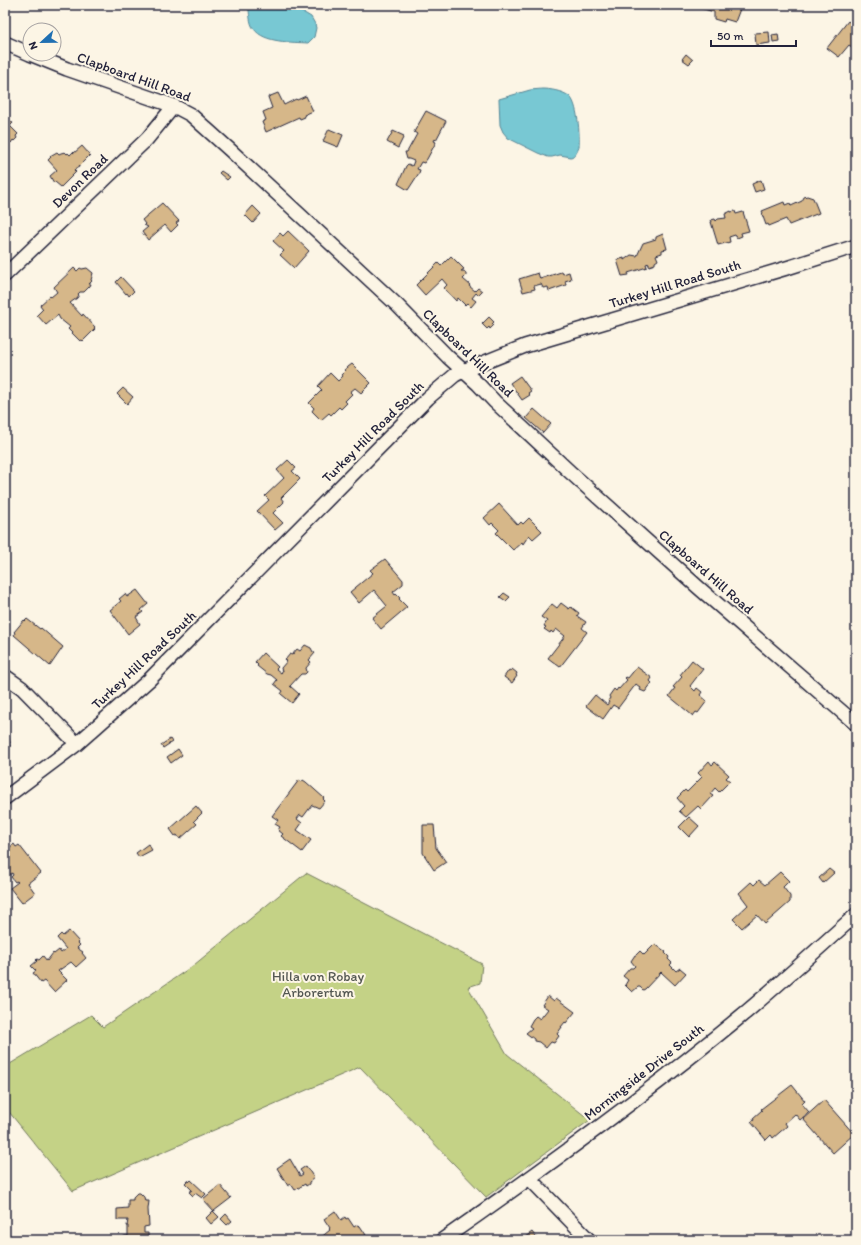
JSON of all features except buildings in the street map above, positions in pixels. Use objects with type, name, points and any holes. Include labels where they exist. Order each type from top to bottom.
[{"type":"street","name":"Clapboard Hill Road","points":[[5,44],[22,51]]},
{"type":"street","name":"Clapboard Hill Road","points":[[50,62],[174,106],[191,115],[397,305],[463,371],[558,461],[641,537],[856,724]]},
{"type":"street","name":"Devon Road","points":[[5,275],[147,139],[174,106]]},
{"type":"street","name":"Turkey Hill Road South","points":[[5,798],[77,744],[168,661],[428,398],[463,371],[525,346],[856,246]]},
{"type":"street","points":[[5,676],[22,688],[77,744]]},
{"type":"street","name":"Morningside Drive South","points":[[442,1240],[530,1179],[612,1118],[740,1017],[856,915]]},
{"type":"street","points":[[530,1179],[590,1240]]},
{"type":"green space","name":"Hilla von Robay Arborertum","points":[[306,873],[482,964],[480,983],[468,987],[507,1054],[590,1120],[486,1197],[360,1067],[73,1191],[5,1107],[5,1067],[91,1015],[103,1027],[194,965]]},
{"type":"water","points":[[248,5],[289,5],[311,17],[316,28],[314,37],[308,43],[279,41],[264,37],[252,27]]},
{"type":"water","points":[[549,89],[566,94],[572,99],[579,128],[579,147],[575,155],[571,157],[560,155],[548,157],[538,153],[508,138],[500,125],[499,99],[530,90]]}]
